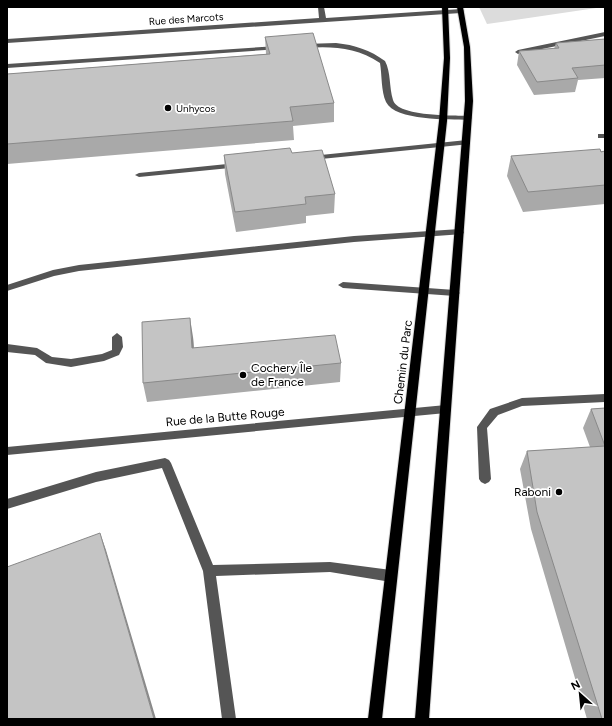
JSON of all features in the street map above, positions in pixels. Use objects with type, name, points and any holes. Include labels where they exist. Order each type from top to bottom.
[{"type":"main road","name":"Chemin du Parc","points":[[375,719],[443,116],[447,58],[446,9]]},
{"type":"main road","points":[[422,719],[431,588],[467,142],[468,66],[461,9]]},
{"type":"street","points":[[321,7],[323,20]]},
{"type":"street","name":"Rue des Marcots","points":[[7,41],[323,20],[461,9]]},
{"type":"street","points":[[518,52],[605,34]]},
{"type":"street","points":[[294,47],[325,44],[347,45],[362,49],[384,62],[390,103],[397,110],[412,114],[468,118]]},
{"type":"street","points":[[7,66],[286,47]]},
{"type":"street","points":[[306,158],[467,142]]},
{"type":"street","points":[[140,175],[242,165]]},
{"type":"street","points":[[7,288],[53,273],[79,268],[354,240],[460,232]]},
{"type":"street","points":[[343,285],[455,293]]},
{"type":"street","points":[[7,348],[37,352],[50,360],[71,363],[104,357],[116,352],[118,347],[117,337]]},
{"type":"street","points":[[485,479],[482,427],[494,412],[522,402],[605,398]]},
{"type":"street","name":"Rue de la Butte Rouge","points":[[7,451],[446,409]]},
{"type":"street","points":[[7,504],[96,477],[165,463],[209,571],[229,719]]},
{"type":"street","points":[[209,571],[330,568],[391,576]]},
{"type":"shaded area","points":[[479,7],[603,7],[487,24]]},
{"type":"building","name":"Unhycos","points":[[313,33],[334,103],[290,107],[293,121],[7,144],[7,74],[270,54],[265,37]]},
{"type":"building","points":[[605,39],[605,65],[572,68],[578,78],[537,82],[519,51],[559,48],[556,43]]},
{"type":"building","points":[[290,148],[292,153],[322,150],[335,194],[305,197],[306,204],[235,212],[224,155]]},
{"type":"building","points":[[600,149],[601,152],[605,151],[605,185],[528,192],[511,156]]},
{"type":"building","points":[[190,318],[192,348],[335,335],[341,363],[143,383],[142,322]]},
{"type":"building","points":[[605,408],[605,446],[591,409]]},
{"type":"building","points":[[605,446],[605,719],[602,719],[537,512],[527,451]]},
{"type":"building","points":[[100,533],[154,719],[7,719],[7,567]]},
{"type":"place","name":"Unhycos","points":[[168,108]]},
{"type":"place","name":"Cochery Île de France","points":[[243,375]]},
{"type":"place","name":"Raboni","points":[[559,492]]}]
